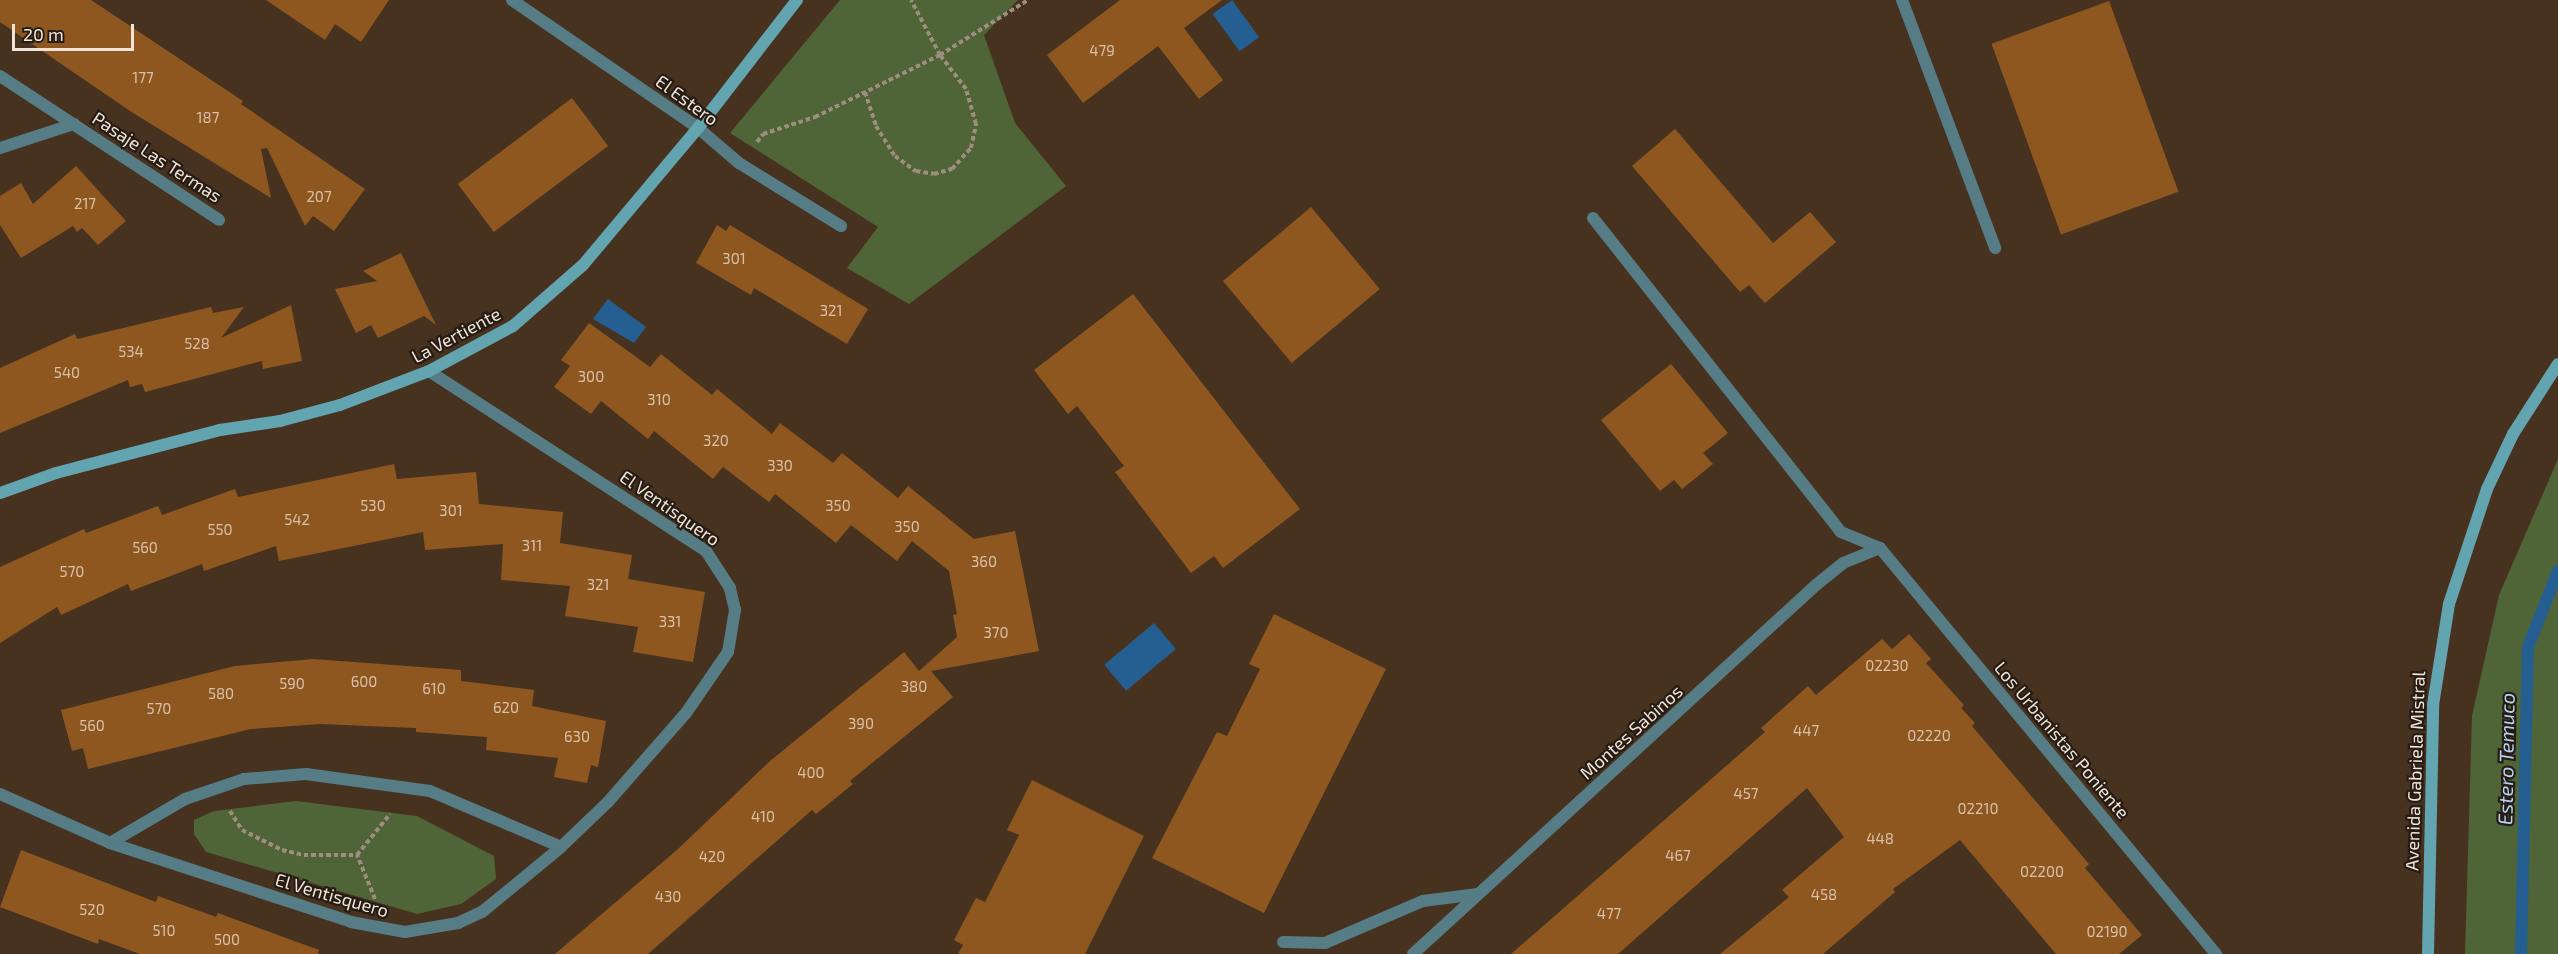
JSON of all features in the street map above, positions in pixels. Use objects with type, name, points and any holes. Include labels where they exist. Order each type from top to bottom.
[{"type":"street","name":"El Estero","points":[[512,0],[698,128],[739,163],[842,226]]},
{"type":"street","name":"La Vertiente","points":[[0,493],[56,473],[220,430],[280,421],[340,405],[429,371],[513,326],[550,297],[583,266],[698,128],[797,0]]},
{"type":"street","points":[[1902,0],[1995,248]]},
{"type":"street","name":"Pasaje Las Termas","points":[[0,76],[219,220]]},
{"type":"street","name":"Pasaje Las Termas","points":[[0,148],[74,124]]},
{"type":"street","points":[[1593,218],[1841,532],[1880,548]]},
{"type":"street","name":"Avenida Gabriela Mistral","points":[[2428,954],[2433,705],[2449,604],[2487,489],[2514,434],[2558,364]]},
{"type":"street","name":"El Ventisquero","points":[[0,794],[110,843],[351,922],[405,932],[432,930],[482,912],[561,848],[652,753],[718,670],[734,631],[730,588],[706,551],[429,371]]},
{"type":"street","name":"Montes Sabinos","points":[[1413,954],[1816,585],[1844,563],[1880,548]]},
{"type":"street","name":"Los Urbanistas Poniente","points":[[1880,548],[2216,954]]},
{"type":"street","points":[[110,843],[185,799],[244,779],[306,774],[430,791],[561,848]]},
{"type":"street","points":[[1283,942],[1325,943],[1422,901],[1478,894]]},
{"type":"path","points":[[865,92],[876,126],[895,156],[916,171],[934,174],[952,170],[971,148],[976,124],[966,89],[940,55],[911,0]]},
{"type":"path","points":[[739,163],[763,134],[815,117],[940,55],[1028,0]]},
{"type":"path","points":[[228,809],[242,830],[282,850],[304,855],[357,855]]},
{"type":"path","points":[[357,855],[391,813]]},
{"type":"path","points":[[357,855],[377,905]]},
{"type":"green space","points":[[840,0],[1018,0],[984,35],[1015,123],[1066,186],[909,304],[847,268],[878,227],[730,133]]},
{"type":"green space","points":[[2558,459],[2558,954],[2465,954],[2472,716],[2499,595]]},
{"type":"green space","points":[[296,801],[417,816],[494,856],[496,879],[461,904],[417,914],[206,852],[194,834],[194,820],[214,811]]},
{"type":"water","points":[[1232,0],[1259,37],[1240,51],[1213,14]]},
{"type":"water","points":[[608,299],[646,327],[634,343],[593,319]]},
{"type":"water","points":[[1154,623],[1176,649],[1126,691],[1104,665]]},
{"type":"building","points":[[0,0],[91,0],[243,101],[241,104],[365,189],[334,231],[313,216],[305,226],[267,148],[261,149],[271,198],[130,111],[0,22]]},
{"type":"building","points":[[266,0],[389,0],[361,42],[335,24],[325,40]]},
{"type":"building","points":[[1120,0],[1222,0],[1184,28],[1223,80],[1199,99],[1158,46],[1083,103],[1047,55]]},
{"type":"building","points":[[2109,1],[2178,192],[2061,235],[1992,44]]},
{"type":"building","points":[[572,98],[608,146],[494,232],[458,184]]},
{"type":"building","points":[[1675,129],[1773,243],[1810,212],[1836,242],[1765,303],[1749,285],[1740,292],[1632,166]]},
{"type":"building","points":[[76,166],[126,221],[98,245],[82,228],[77,232],[73,226],[21,258],[0,225],[0,196],[21,183],[33,204]]},
{"type":"building","points":[[1311,207],[1380,289],[1292,363],[1223,281]]},
{"type":"building","points":[[717,225],[726,231],[730,225],[868,309],[847,344],[754,288],[751,295],[696,263]]},
{"type":"building","points":[[401,253],[436,325],[424,316],[378,338],[371,325],[356,333],[335,289],[377,281],[363,271]]},
{"type":"building","points":[[1133,294],[1300,509],[1223,568],[1214,556],[1191,573],[1115,472],[1124,466],[1077,406],[1068,414],[1034,370]]},
{"type":"building","points":[[291,305],[302,361],[263,369],[262,361],[145,392],[142,384],[130,387],[128,380],[0,433],[0,368],[75,334],[77,339],[211,307],[213,313],[244,307],[221,338]]},
{"type":"building","points":[[589,323],[650,367],[661,354],[712,395],[717,389],[772,434],[780,423],[833,463],[842,453],[898,498],[908,486],[974,539],[1015,531],[1039,651],[931,671],[953,697],[850,781],[853,784],[816,814],[812,810],[648,954],[555,954],[678,849],[770,761],[904,652],[919,671],[957,637],[953,615],[957,614],[949,571],[912,541],[897,561],[851,525],[836,543],[775,494],[769,502],[723,467],[713,479],[654,431],[648,439],[601,401],[591,414],[554,387],[570,366],[561,360]]},
{"type":"building","points":[[1671,364],[1728,433],[1703,453],[1713,464],[1682,489],[1674,480],[1660,491],[1601,420]]},
{"type":"building","points":[[394,464],[397,479],[476,472],[479,504],[563,512],[560,543],[632,555],[628,579],[705,592],[693,662],[633,652],[638,627],[565,616],[570,586],[501,580],[503,544],[425,550],[423,532],[279,561],[276,546],[204,571],[202,564],[131,591],[128,584],[61,615],[57,607],[0,643],[0,567],[84,529],[86,533],[158,506],[162,515],[235,489],[238,497]]},
{"type":"building","points":[[1274,614],[1386,669],[1264,913],[1152,858],[1217,732],[1227,736],[1260,669],[1249,664]]},
{"type":"building","points":[[1909,634],[1931,659],[1926,663],[1964,705],[1961,708],[1975,723],[1972,726],[2089,864],[2085,868],[2142,935],[2119,954],[2056,954],[1960,840],[1893,889],[1895,892],[1823,954],[1720,954],[1789,897],[1782,890],[1844,837],[1807,788],[1618,954],[1511,954],[1765,732],[1761,728],[1808,686],[1816,695],[1882,639],[1892,649]]},
{"type":"building","points":[[313,659],[461,670],[461,681],[534,690],[532,706],[606,721],[598,767],[591,765],[587,783],[554,777],[558,758],[486,750],[487,737],[416,732],[416,728],[320,724],[251,729],[88,769],[83,748],[72,751],[61,710],[235,666]]},
{"type":"building","points":[[1032,780],[1144,836],[1085,954],[958,954],[963,945],[954,940],[976,898],[985,902],[1019,835],[1007,830]]},
{"type":"building","points":[[21,850],[156,902],[158,896],[216,917],[218,913],[319,950],[318,954],[140,954],[99,939],[98,944],[0,907]]},
{"type":"waterway","name":"Estero Temuco","points":[[2521,954],[2528,647],[2558,571]]}]
